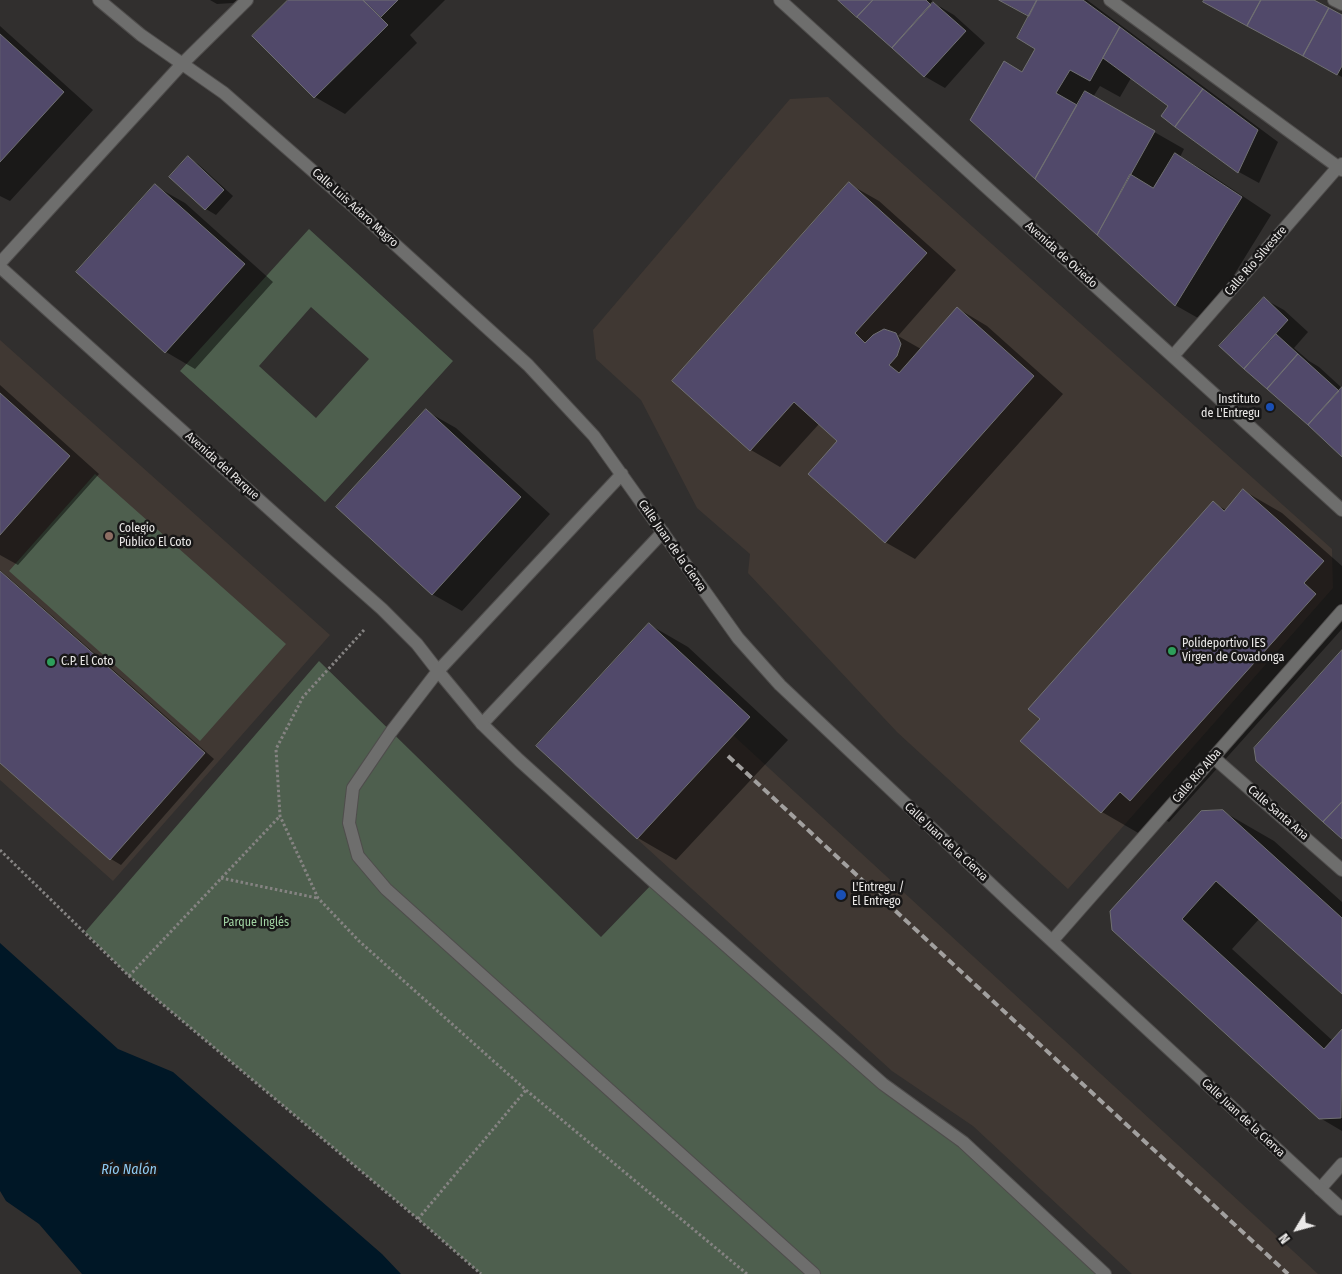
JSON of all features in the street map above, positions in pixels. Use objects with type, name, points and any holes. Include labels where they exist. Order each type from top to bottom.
[{"type":"street","name":"Calle Luis Adaro Magro","points":[[98,0],[141,35],[224,93],[355,208],[528,364],[594,436]]},
{"type":"street","points":[[0,265],[182,64],[247,0]]},
{"type":"street","name":"Avenida de Oviedo","points":[[780,0],[1342,510]]},
{"type":"street","points":[[1110,0],[1341,167]]},
{"type":"street","points":[[1334,0],[1342,4]]},
{"type":"street","name":"Calle Río Silvestre","points":[[1173,356],[1341,167]]},
{"type":"street","name":"Avenida del Parque","points":[[0,265],[382,609],[418,644],[482,724],[519,760],[883,1084],[963,1142],[1105,1274]]},
{"type":"street","name":"Calle Juan de la Cierva","points":[[594,436],[738,638],[780,685],[1052,941],[1342,1209]]},
{"type":"street","points":[[622,474],[438,671],[391,732],[353,788],[349,823],[358,856],[386,889],[814,1274]]},
{"type":"street","points":[[482,724],[663,532]]},
{"type":"street","name":"Calle Río Alba","points":[[1052,941],[1342,611]]},
{"type":"street","name":"Calle Santa Ana","points":[[1213,757],[1342,870]]},
{"type":"street","points":[[1320,1189],[1342,1164]]},
{"type":"path","points":[[129,976],[280,816]]},
{"type":"path","points":[[0,850],[129,976],[481,1274]]},
{"type":"path","points":[[221,878],[318,898]]},
{"type":"path","points":[[418,1219],[526,1090]]},
{"type":"shaded area","points":[[828,97],[1332,549],[1333,588],[1068,889],[897,732],[748,573],[750,554],[697,508],[641,400],[596,359],[593,330],[790,99]]},
{"type":"shaded area","name":"Colegio Público El Coto","points":[[0,340],[330,635],[113,881],[0,780]]},
{"type":"shaded area","points":[[733,735],[1318,1274],[1132,1274],[973,1126],[892,1071],[637,839]]},
{"type":"green space","points":[[309,229],[453,361],[325,502],[180,371]],"holes":[[[311,307],[369,359],[316,418],[259,366]]]},
{"type":"green space","points":[[95,474],[286,644],[200,741],[9,571]]},
{"type":"green space","name":"Parque Inglés","points":[[319,661],[601,937],[654,882],[883,1084],[963,1142],[1105,1274],[481,1274],[129,976],[85,932]]},
{"type":"water","name":"Río Nalón","points":[[0,943],[118,1049],[173,1072],[382,1254],[401,1274],[82,1274],[39,1224],[6,1201],[0,1191]]},
{"type":"building","points":[[288,0],[363,0],[388,25],[314,98],[252,36]]},
{"type":"building","points":[[363,0],[398,0],[381,17]]},
{"type":"building","points":[[838,0],[873,0],[857,17]]},
{"type":"building","points":[[873,0],[926,0],[931,5],[892,48],[857,17]]},
{"type":"building","points":[[999,0],[1037,0],[1029,16]]},
{"type":"building","points":[[1037,0],[1083,0],[1120,27],[1090,81],[1070,70],[1056,93],[1077,105],[1035,179],[970,120],[1004,61],[1022,72],[1035,49],[1017,38]]},
{"type":"building","points":[[1204,0],[1261,0],[1247,26],[1203,2]]},
{"type":"building","points":[[1261,0],[1314,0],[1329,8],[1303,56],[1247,26]]},
{"type":"building","points":[[933,2],[966,31],[924,77],[892,48]]},
{"type":"building","points":[[1329,8],[1342,15],[1342,66],[1337,75],[1303,56]]},
{"type":"building","points":[[1120,27],[1203,89],[1175,127],[1161,116],[1168,106],[1103,58]]},
{"type":"building","points":[[0,34],[64,92],[0,162]]},
{"type":"building","points":[[1203,89],[1258,130],[1238,173],[1175,127]]},
{"type":"building","points":[[1085,91],[1155,131],[1097,235],[1035,179]]},
{"type":"building","points":[[1175,153],[1242,197],[1175,306],[1097,235],[1130,174],[1153,188]]},
{"type":"building","points":[[188,156],[224,190],[205,210],[169,177]]},
{"type":"building","points":[[849,182],[927,253],[855,333],[865,343],[873,335],[884,329],[896,333],[901,344],[897,356],[889,365],[899,373],[957,307],[1034,376],[885,543],[808,474],[837,441],[794,402],[750,451],[672,381]]},
{"type":"building","points":[[155,184],[245,264],[165,353],[76,272]]},
{"type":"building","points":[[1264,297],[1288,320],[1244,369],[1219,346]]},
{"type":"building","points":[[1276,334],[1298,354],[1267,389],[1244,369]]},
{"type":"building","points":[[1298,354],[1339,391],[1308,425],[1267,389]]},
{"type":"building","points":[[1342,387],[1342,457],[1308,425]]},
{"type":"building","points":[[0,393],[70,456],[0,535]]},
{"type":"building","points":[[426,409],[521,497],[432,595],[336,507]]},
{"type":"building","name":"Polideportivo IES Virgen de Covadonga","points":[[1243,489],[1324,561],[1304,583],[1316,594],[1130,801],[1120,792],[1101,813],[1020,741],[1040,719],[1028,709],[1213,501],[1224,511]]},
{"type":"building","name":"C.P. El Coto","points":[[0,571],[205,753],[110,860],[0,763]]},
{"type":"building","points":[[649,623],[750,717],[637,839],[536,746]]},
{"type":"building","points":[[1342,650],[1342,802],[1323,822],[1256,761],[1254,748]]},
{"type":"building","points":[[1342,802],[1342,839],[1323,822]]},
{"type":"building","points":[[1223,810],[1342,918],[1342,994],[1216,881],[1182,919],[1324,1049],[1342,1029],[1341,1118],[1319,1119],[1112,930],[1110,911],[1201,811]]},
{"type":"railway","points":[[728,756],[1288,1274]]},
{"type":"place","name":"Instituto de L'Entregu","points":[[1270,407]]},
{"type":"place","name":"Colegio Público El Coto","points":[[109,536]]},
{"type":"place","name":"Polideportivo IES Virgen de Covadonga","points":[[1172,651]]},
{"type":"place","name":"C.P. El Coto","points":[[51,662]]},
{"type":"place","name":"L'Entregu / El Entrego","points":[[841,895]]}]
